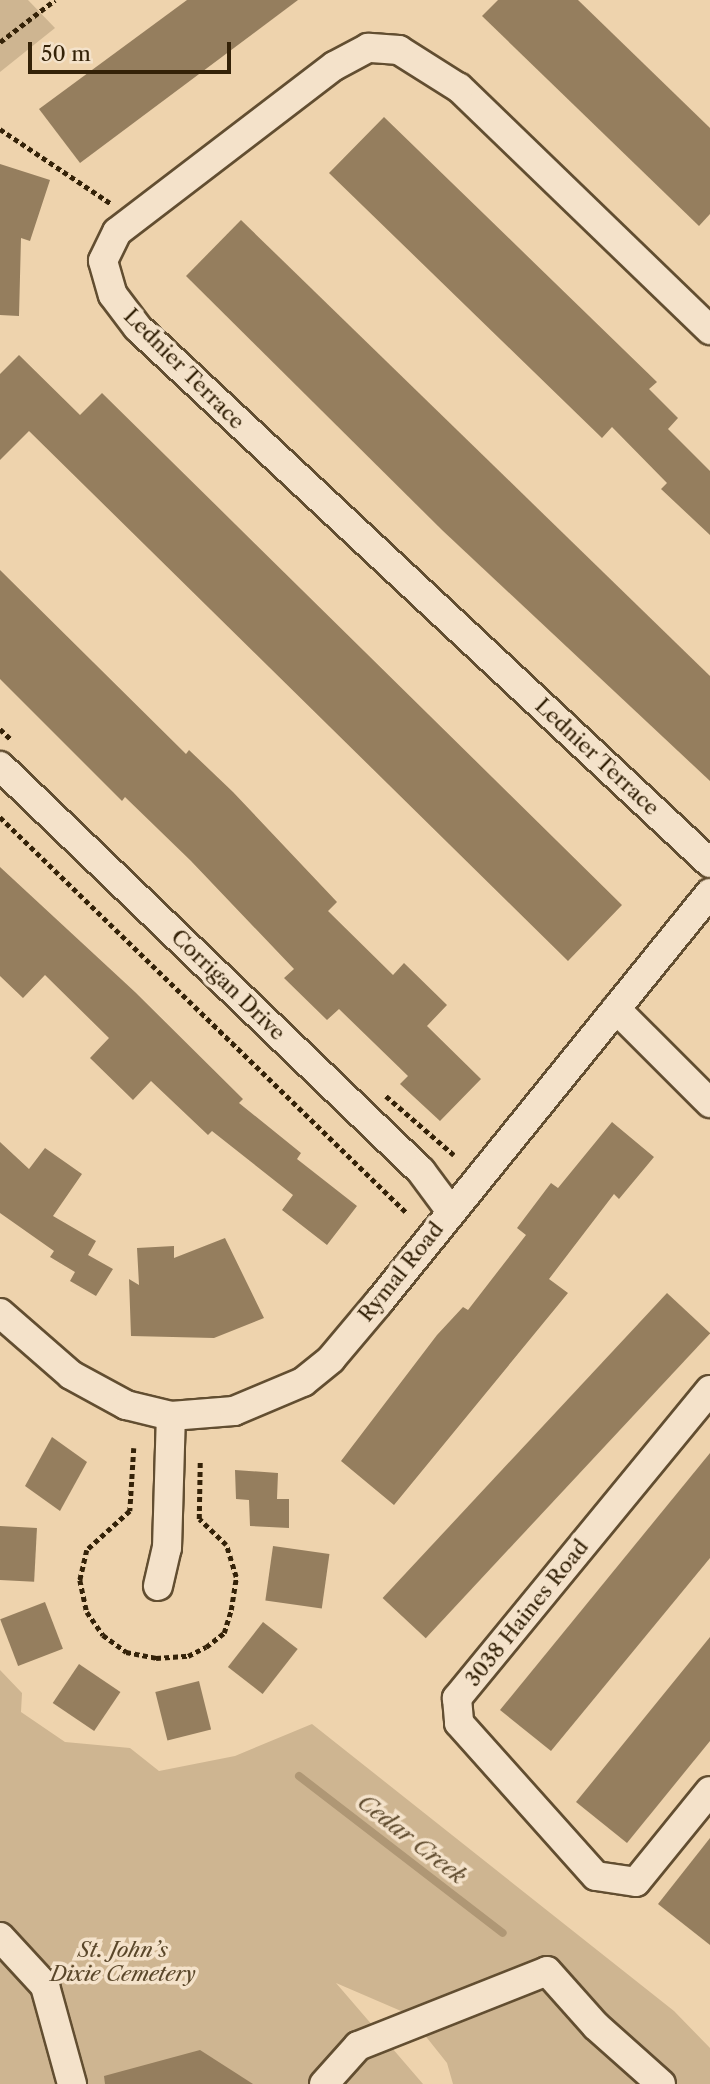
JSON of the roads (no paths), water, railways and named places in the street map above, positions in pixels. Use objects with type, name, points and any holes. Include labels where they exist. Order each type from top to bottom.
[{"type":"street","name":"Lednier Terrace","points":[[710,330],[459,88],[399,50],[368,48],[334,66],[117,232],[103,261],[113,295],[138,328],[710,863]]},
{"type":"street","name":"Corrigan Drive","points":[[0,766],[421,1171],[450,1210]]},
{"type":"street","name":"Rymal Road","points":[[0,1313],[71,1375],[126,1405],[171,1416],[234,1411],[303,1382],[331,1359],[710,893]]},
{"type":"street","points":[[616,1009],[710,1103]]},
{"type":"street","name":"3038 Haines Road","points":[[710,1390],[457,1698],[459,1723],[596,1876],[636,1882],[710,1791]]},
{"type":"street","points":[[158,1586],[167,1548],[171,1416]]},
{"type":"street","points":[[0,1937],[45,1986],[72,2084]]},
{"type":"street","points":[[324,2084],[358,2046],[547,1971],[661,2084]]},
{"type":"waterway","name":"Cedar Creek","points":[[299,1776],[503,1933]]},
{"type":"park label","name":"St. John’s Dixie Cemetery","points":[[123,1962]]}]
